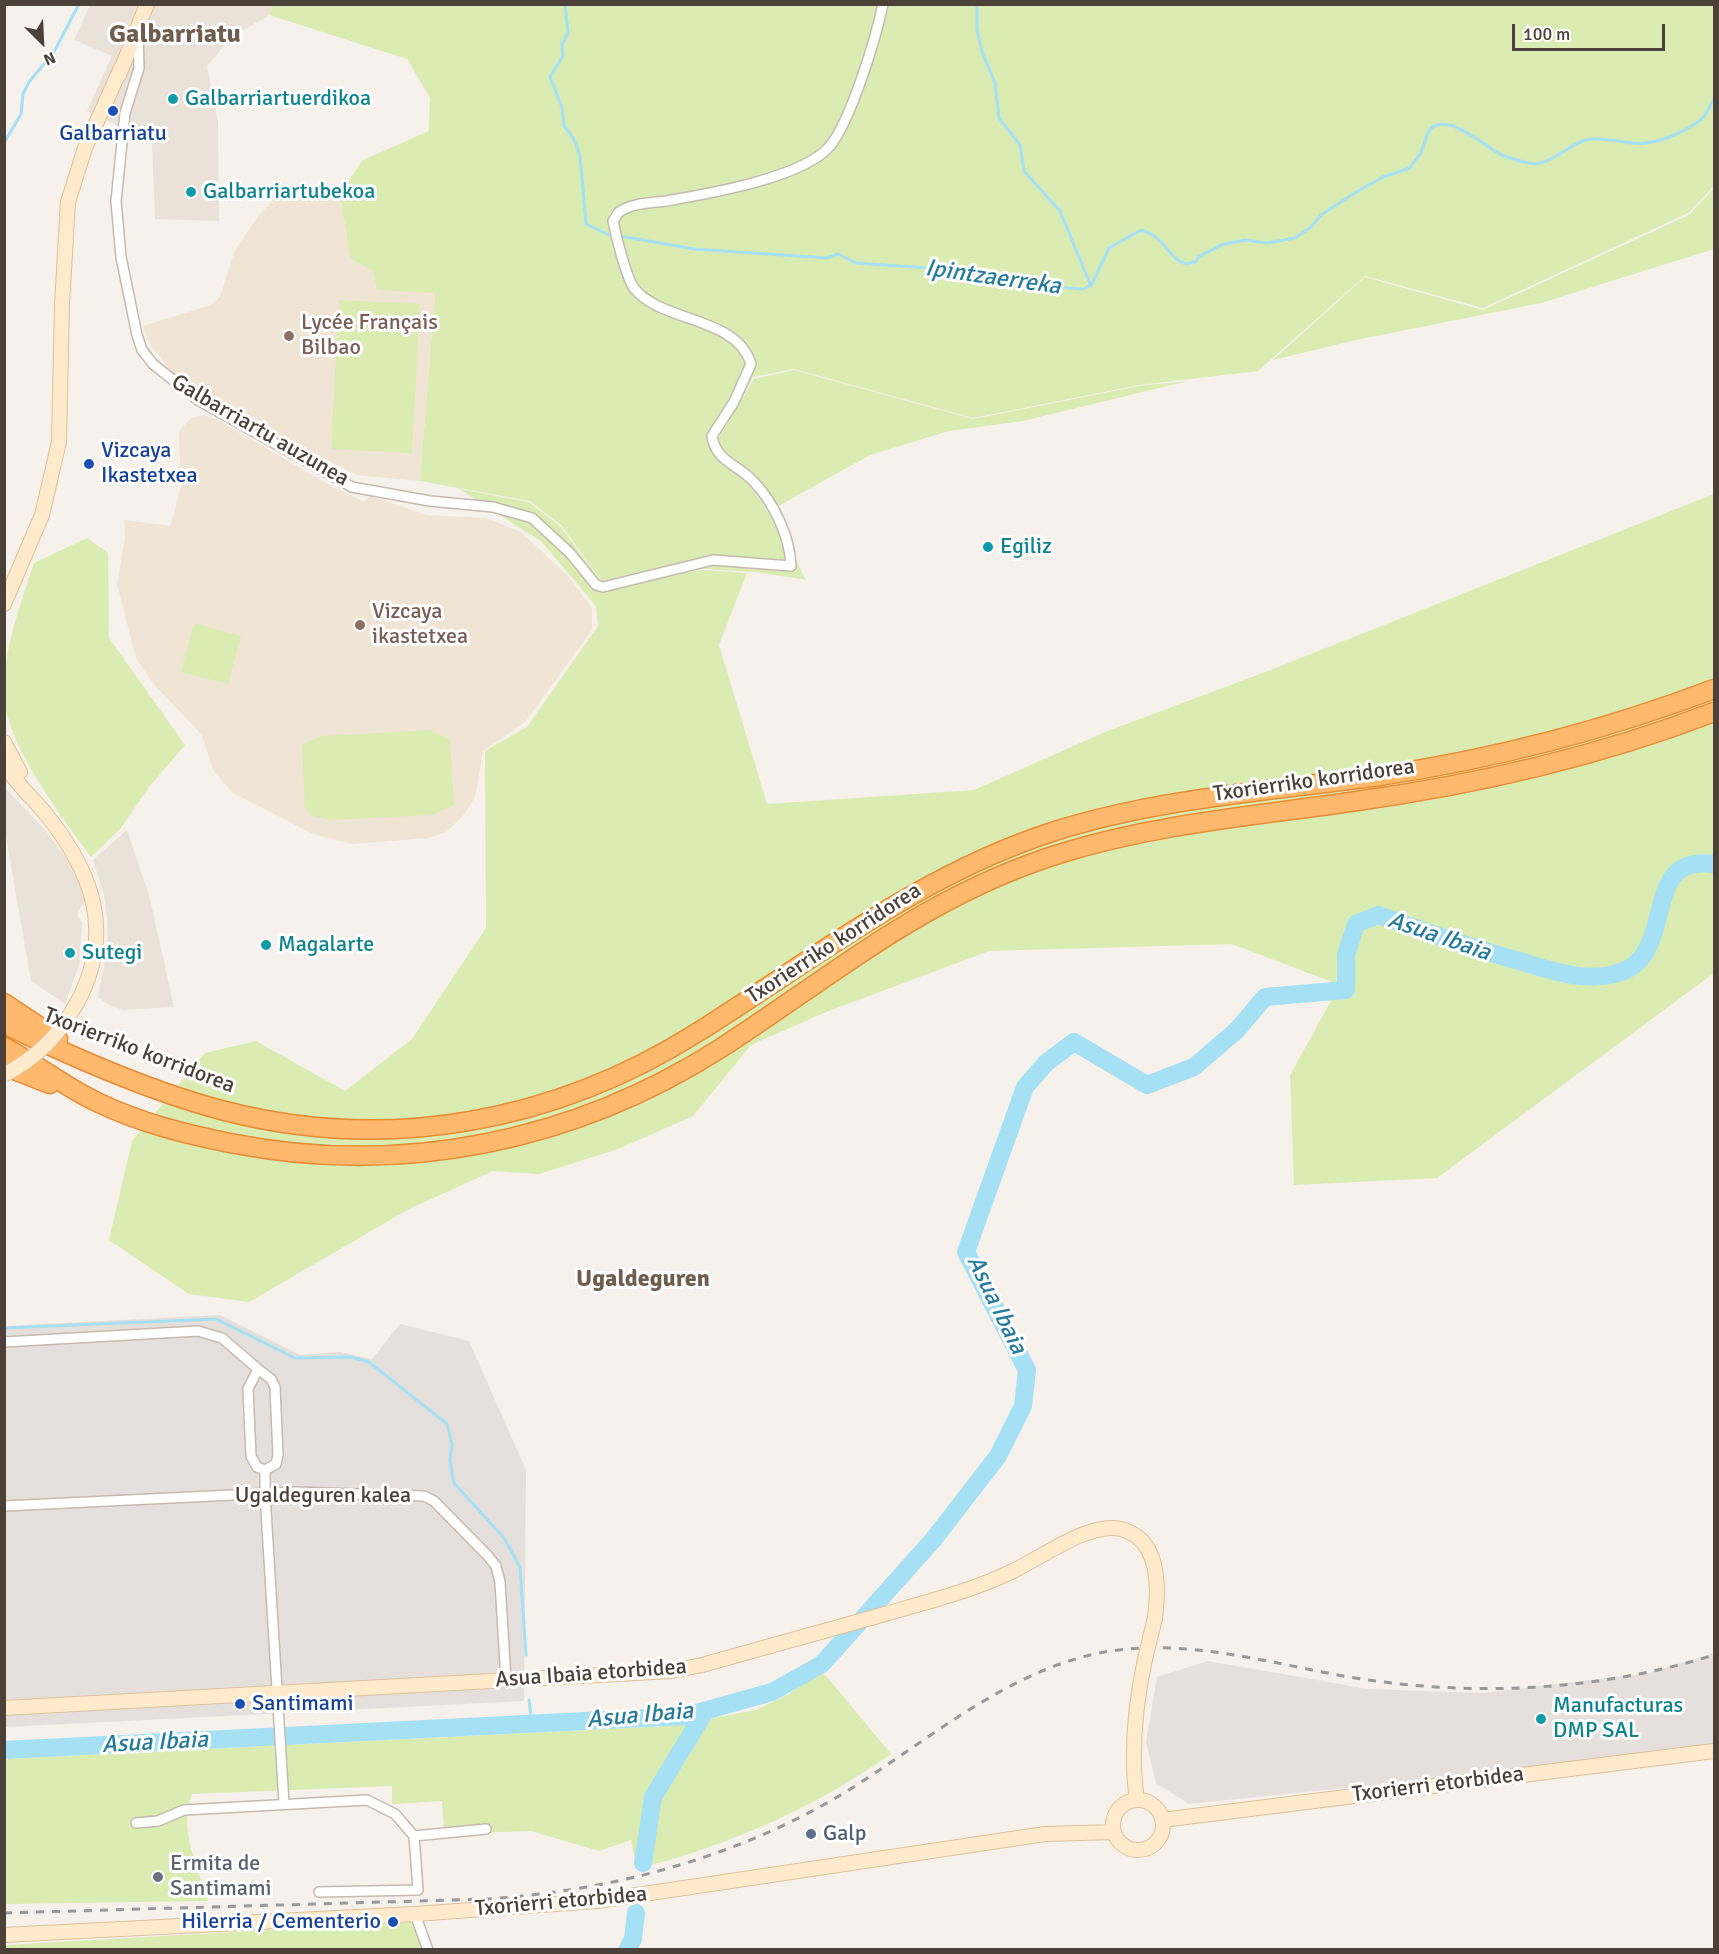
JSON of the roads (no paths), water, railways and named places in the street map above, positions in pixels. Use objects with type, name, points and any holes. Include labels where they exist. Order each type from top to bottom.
[{"type":"highway","name":"Txorierriko korridorea","points":[[4,1024],[97,1065],[196,1103],[279,1122],[389,1130],[444,1126],[507,1115],[579,1093],[658,1056],[917,891],[960,869],[1034,838],[1102,818],[1153,807],[1432,767],[1508,752],[1625,720],[1714,689]]},
{"type":"highway","name":"Txorierriko korridorea","points":[[4,1047],[97,1103],[172,1131],[257,1149],[363,1158],[432,1153],[525,1136],[605,1109],[678,1073],[724,1046],[898,927],[960,893],[1028,864],[1140,832],[1370,799],[1513,773],[1631,742],[1714,712]]},
{"type":"highway","points":[[4,1003],[97,1065]]},
{"type":"highway","points":[[4,1054],[55,1078]]},
{"type":"highway","points":[[4,1066],[97,1103]]},
{"type":"street","name":"Galbarriartu auzunea","points":[[11,590],[38,527],[50,489],[59,442],[62,414],[64,252],[91,150],[147,4]]},
{"type":"street","name":"Galbarriartu auzunea","points":[[138,27],[139,68],[125,113],[117,168],[117,212],[121,257],[142,350],[165,376],[198,400],[352,487],[430,501],[493,507],[532,518],[550,532],[596,585],[603,587],[713,560],[791,566],[779,522],[753,481],[725,461],[714,448],[712,436],[734,402],[751,364],[746,349],[725,333],[651,301],[634,287],[613,221],[618,213],[636,206],[736,188],[780,174],[829,147],[845,118],[873,45],[883,4]]},
{"type":"street","points":[[4,604],[11,590]]},
{"type":"street","points":[[4,615],[11,590]]},
{"type":"street","points":[[4,742],[42,810]]},
{"type":"street","points":[[4,763],[14,779],[42,810],[76,856],[94,903],[96,920],[95,952],[88,981],[64,1026],[34,1057],[4,1075]]},
{"type":"street","points":[[4,1342],[198,1331],[222,1338],[271,1379],[275,1387],[278,1460],[273,1467],[265,1470],[257,1467],[251,1456],[248,1389],[258,1369]]},
{"type":"street","points":[[265,1470],[284,1803]]},
{"type":"street","name":"Ugaldeguren kalea","points":[[4,1506],[337,1492],[424,1496],[434,1501],[496,1566],[500,1582],[506,1681]]},
{"type":"street","name":"Asua Ibaia etorbidea","points":[[4,1708],[671,1671],[748,1652],[986,1583],[1088,1533],[1113,1527],[1131,1533],[1148,1550],[1155,1565],[1157,1585],[1155,1618],[1136,1704],[1133,1734],[1137,1800]]},
{"type":"street","name":"Txorierri etorbidea","points":[[1162,1820],[1714,1751]]},
{"type":"street","points":[[136,1823],[158,1821],[184,1810],[367,1800],[395,1814],[414,1836],[418,1890],[319,1892]]},
{"type":"street","points":[[1137,1800],[1156,1808],[1162,1820],[1160,1837],[1147,1848],[1131,1849],[1123,1845],[1114,1832],[1114,1817],[1118,1810],[1129,1802],[1137,1800]]},
{"type":"street","points":[[414,1836],[486,1829]]},
{"type":"street","name":"Txorierri etorbidea","points":[[4,1935],[415,1914],[597,1901],[1045,1834],[1114,1832]]},
{"type":"street","points":[[415,1914],[428,1950]]},
{"type":"waterway","points":[[4,143],[21,114],[23,94],[29,82],[54,52],[79,4]]},
{"type":"waterway","name":"Ipintzaerreka","points":[[565,4],[568,33],[562,45],[563,56],[550,77],[562,107],[564,126],[574,139],[580,156],[586,224],[609,235]]},
{"type":"waterway","points":[[977,4],[977,29],[982,52],[995,83],[999,118],[1020,145],[1024,171],[1060,211],[1091,286]]},
{"type":"waterway","name":"Ipintzaerreka","points":[[620,236],[694,249],[827,258],[838,254],[856,263],[972,271],[1006,284],[1084,289],[1092,284],[1109,248],[1141,230],[1156,237],[1174,257],[1186,264],[1195,262],[1200,256],[1221,245],[1245,240],[1267,243],[1295,238],[1311,227],[1321,215],[1353,194],[1383,177],[1410,168],[1434,126],[1442,124],[1460,129],[1502,155],[1535,164],[1591,139],[1648,143],[1666,138],[1702,119],[1714,99]]},
{"type":"waterway","name":"Asua Ibaia","points":[[4,1750],[686,1716],[772,1692],[822,1664],[933,1540],[998,1456],[1023,1406],[1027,1370],[966,1252],[1025,1087],[1046,1063],[1074,1042],[1147,1085],[1194,1067],[1237,1030],[1265,997],[1346,990],[1346,955],[1356,924],[1378,915],[1476,948],[1564,974],[1593,977],[1621,972],[1638,961],[1649,945],[1667,888],[1676,873],[1691,865],[1714,864]]},
{"type":"waterway","points":[[4,1328],[216,1319],[295,1358],[351,1357],[369,1362],[447,1424],[452,1444],[450,1461],[454,1483],[504,1538],[520,1567],[526,1655]]},
{"type":"waterway","points":[[529,1700],[532,1723]]},
{"type":"waterway","points":[[643,1863],[653,1797],[704,1713]]},
{"type":"waterway","points":[[627,1950],[633,1939],[636,1913]]},
{"type":"railway","points":[[4,1913],[487,1899],[533,1895],[624,1880],[713,1854],[756,1838],[798,1818],[839,1796],[996,1694],[1063,1663],[1099,1653],[1131,1649],[1196,1650],[1400,1684],[1491,1689],[1581,1683],[1670,1667],[1714,1655]]},
{"type":"place","name":"Galbarriartuerdikoa","points":[[173,99]]},
{"type":"place","name":"Galbarriatu","points":[[113,111]]},
{"type":"place","name":"Galbarriartubekoa","points":[[191,192]]},
{"type":"place","name":"Lycée Français Bilbao","points":[[289,336]]},
{"type":"place","name":"Vizcaya Ikastetxea","points":[[89,464]]},
{"type":"place","name":"Egiliz","points":[[988,547]]},
{"type":"place","name":"Vizcaya ikastetxea","points":[[360,625]]},
{"type":"place","name":"Magalarte","points":[[266,945]]},
{"type":"place","name":"Sutegi","points":[[70,953]]},
{"type":"place","name":"Santimami","points":[[240,1704]]},
{"type":"place","name":"Manufacturas DMP SAL","points":[[1541,1719]]},
{"type":"place","name":"Galp","points":[[811,1834]]},
{"type":"place","name":"Ermita de Santimami","points":[[158,1877]]},
{"type":"place","name":"Hilerria / Cementerio","points":[[393,1922]]},
{"type":"district","name":"Galbarriatu","points":[[175,35]]},
{"type":"district","name":"Ugaldeguren","points":[[643,1280]]}]
